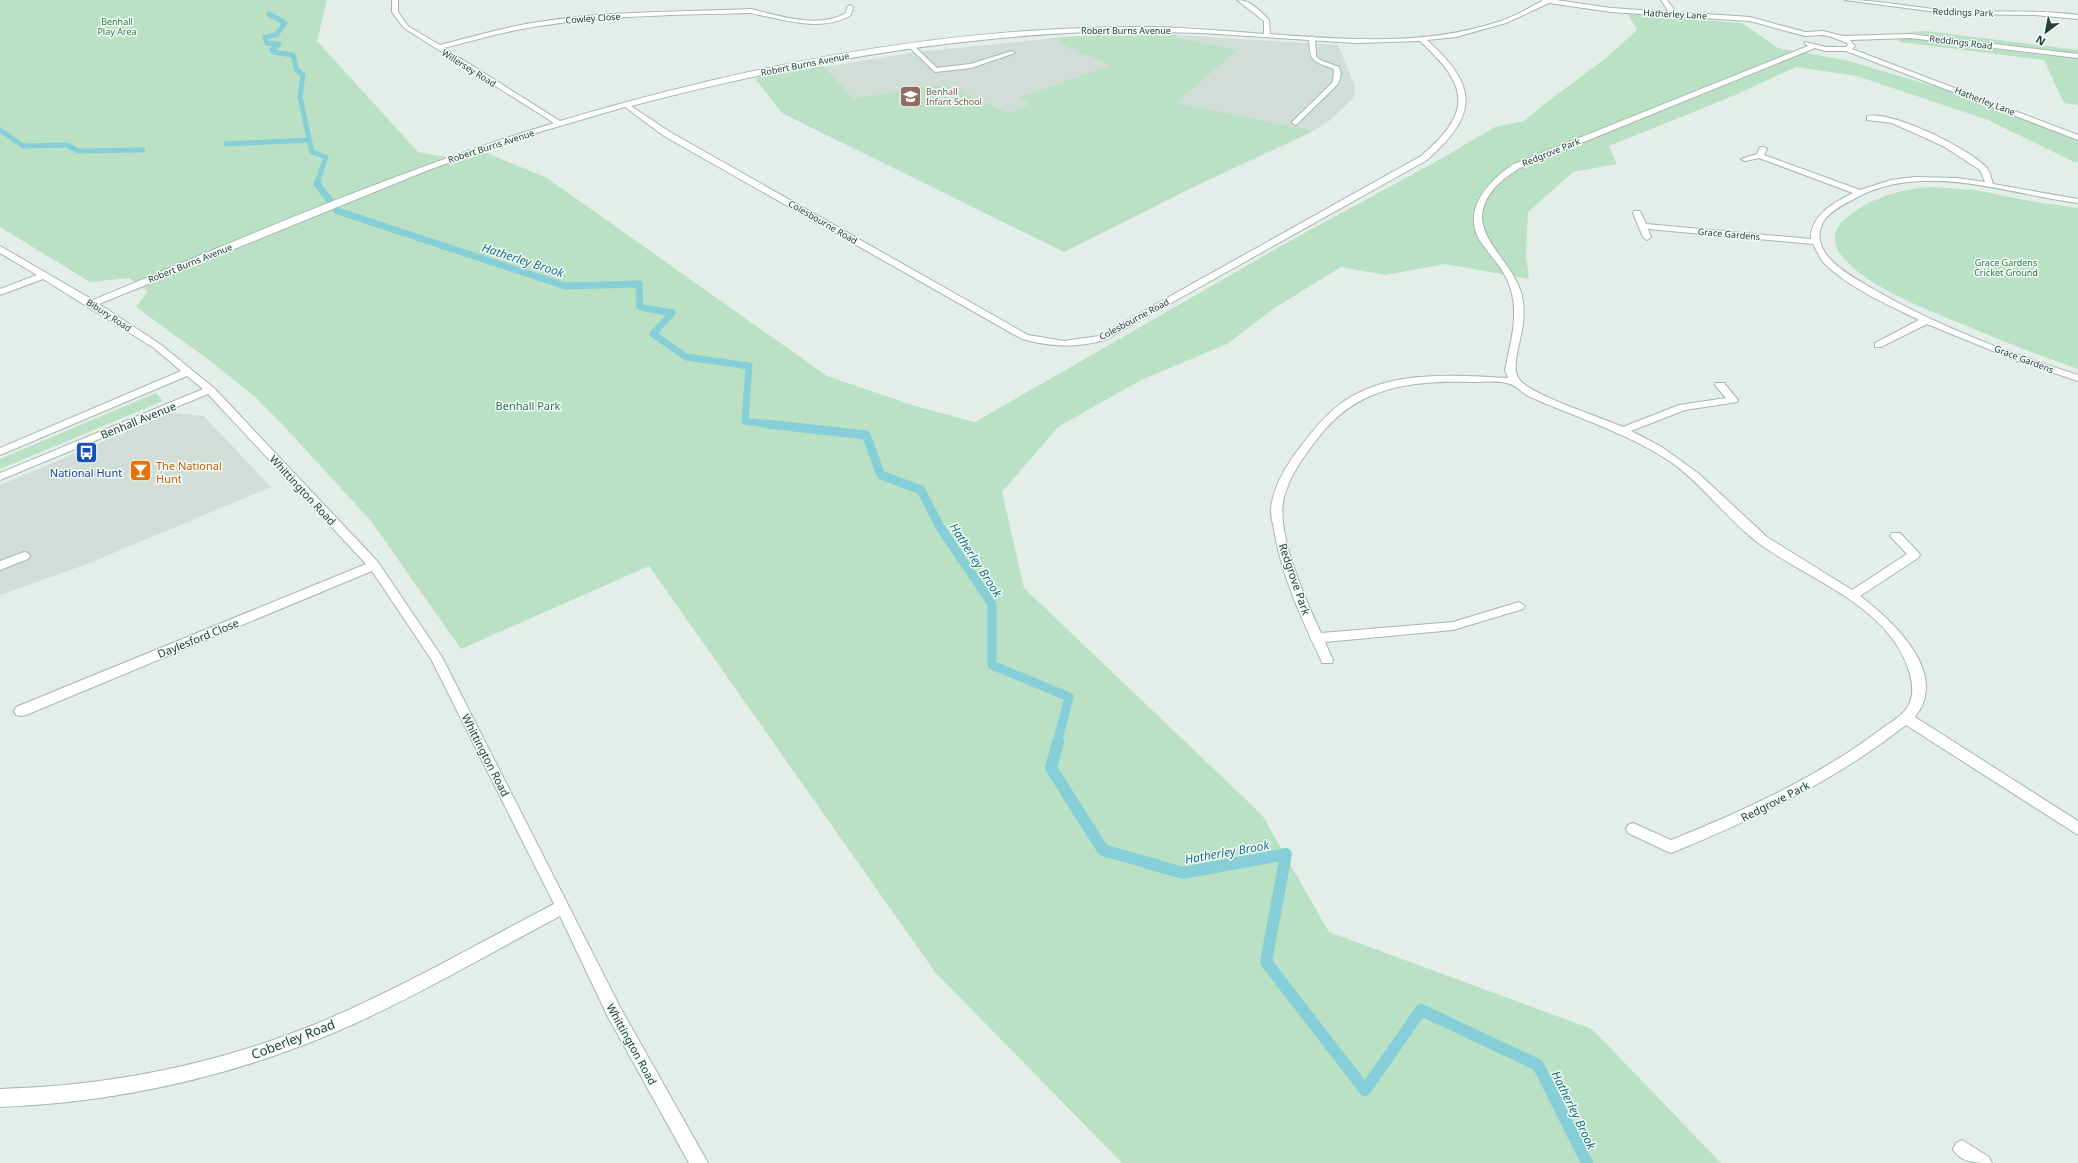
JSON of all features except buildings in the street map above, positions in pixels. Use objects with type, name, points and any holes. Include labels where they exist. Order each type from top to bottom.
[{"type":"street","name":"Willersey Road","points":[[395,0],[395,12],[401,22],[437,48],[560,124]]},
{"type":"street","points":[[1240,0],[1253,8],[1267,21],[1267,35]]},
{"type":"street","name":"Robert Burns Avenue","points":[[92,304],[271,230],[477,149],[626,105],[786,67],[910,46],[983,37],[1086,30],[1183,30],[1357,41],[1422,39],[1460,34],[1492,27],[1523,15],[1546,0]]},
{"type":"street","name":"Hatherley Lane","points":[[1546,0],[1611,10],[1750,19],[1805,34],[1823,34],[1844,38]]},
{"type":"street","points":[[1664,0],[1674,14]]},
{"type":"street","name":"Reddings Park","points":[[1848,0],[1951,13],[1985,14],[2033,11],[2078,17]]},
{"type":"street","name":"Cowley Close","points":[[437,48],[511,29],[564,20],[751,11],[779,17],[820,22],[839,20],[847,16],[849,14],[850,6]]},
{"type":"street","points":[[1805,34],[1801,38],[1804,42],[1813,46]]},
{"type":"street","name":"Reddings Road","points":[[1844,38],[1910,36],[2078,56]]},
{"type":"street","points":[[1296,123],[1336,83],[1338,74],[1337,68],[1318,61],[1313,56],[1312,38]]},
{"type":"street","points":[[1844,38],[1850,42],[1852,46],[1847,49]]},
{"type":"street","name":"Colesbourne Road","points":[[626,105],[667,134],[1025,337],[1053,343],[1080,343],[1102,338],[1424,158],[1439,147],[1458,124],[1462,112],[1461,88],[1457,76],[1445,60],[1422,39]]},
{"type":"street","points":[[910,46],[935,70],[971,66],[1012,53]]},
{"type":"street","name":"Hatherley Lane","points":[[1813,46],[1831,49],[1847,49],[2078,138]]},
{"type":"street","name":"Redgrove Park","points":[[1633,829],[1671,847],[1732,823],[1788,796],[1838,768],[1876,742],[1906,718],[1917,702],[1919,687],[1917,671],[1910,654],[1885,622],[1851,596],[1763,540],[1742,523],[1695,476],[1672,460],[1622,431],[1531,394],[1514,381],[1510,370],[1519,327],[1520,311],[1512,280],[1496,253],[1485,241],[1480,228],[1479,206],[1489,187],[1497,179],[1517,166],[1813,46]]},
{"type":"street","points":[[1871,110],[1874,117],[1905,125],[1964,154],[1985,169],[1989,185]]},
{"type":"street","points":[[1745,159],[1761,153],[1859,192]]},
{"type":"street","points":[[1815,242],[1815,233],[1818,224],[1825,215],[1859,192],[1912,179],[1955,179],[2078,201]]},
{"type":"street","points":[[1637,213],[1647,236]]},
{"type":"street","name":"Grace Gardens","points":[[1642,226],[1815,242],[1821,253],[1832,264],[1877,297],[1927,320],[2031,362],[2078,378]]},
{"type":"street","name":"Bibury Road","points":[[0,249],[92,304],[157,346],[210,390]]},
{"type":"street","points":[[0,292],[45,275]]},
{"type":"street","points":[[1878,345],[1927,320]]},
{"type":"street","points":[[0,452],[187,372]]},
{"type":"street","name":"Redgrove Park","points":[[1326,660],[1288,566],[1276,508],[1283,486],[1305,446],[1338,411],[1350,402],[1376,389],[1409,380],[1436,377],[1514,381]]},
{"type":"street","points":[[1622,431],[1683,407],[1733,400],[1720,385]]},
{"type":"street","name":"Benhall Avenue","points":[[0,477],[210,390]]},
{"type":"street","name":"Whittington Road","points":[[210,390],[374,565],[436,657],[563,907],[614,1012],[699,1163]]},
{"type":"street","points":[[1851,596],[1914,555],[1896,536]]},
{"type":"street","points":[[0,566],[24,556]]},
{"type":"street","name":"Daylesford Close","points":[[21,711],[374,565]]},
{"type":"street","points":[[1317,638],[1453,626],[1519,606]]},
{"type":"street","points":[[1906,718],[2078,830]]},
{"type":"street","name":"Coberley Road","points":[[0,1098],[37,1098],[103,1091],[175,1077],[248,1057],[318,1031],[386,1000],[563,907]]},
{"type":"street","points":[[1962,1149],[1983,1163]]},
{"type":"shaded area","points":[[1111,34],[1176,35],[1338,45],[1355,86],[1354,98],[1328,122],[1306,135],[1189,189],[1064,252],[782,113],[755,78],[917,52],[1054,38]]},
{"type":"shaded area","points":[[171,413],[204,416],[271,487],[87,564],[0,595],[0,485]]},
{"type":"green space","name":"Benhall Park","points":[[0,0],[327,0],[317,41],[418,152],[452,158],[477,149],[547,178],[827,376],[918,407],[975,422],[1288,242],[1437,161],[1495,127],[1524,121],[1606,58],[1637,30],[1628,14],[1742,23],[1778,48],[1845,60],[1953,92],[2078,141],[2078,162],[2074,162],[1988,120],[1857,76],[1796,67],[1733,96],[1609,146],[1617,164],[1573,172],[1528,212],[1526,256],[1529,279],[1445,264],[1385,275],[1341,267],[1273,309],[1227,344],[1141,380],[1058,427],[1002,492],[1024,588],[1262,815],[1329,932],[1592,1029],[1721,1163],[1122,1163],[935,972],[649,566],[461,649],[371,521],[282,424],[255,397],[213,363],[136,307],[148,291],[129,278],[90,282],[0,227]]},
{"type":"green space","points":[[1926,31],[2078,50],[2078,54],[1907,32]]},
{"type":"green space","points":[[1111,34],[1176,35],[1175,38],[1237,50],[1176,103],[1312,131],[1189,189],[1064,252],[782,113],[755,78],[823,66],[854,99],[910,89],[946,85],[1008,113],[1031,104],[1018,98],[1111,65],[1067,47],[1054,38]]},
{"type":"green space","points":[[1896,38],[1929,40],[2041,55],[2040,51],[2078,56],[2078,105],[2064,103],[2044,60],[1900,42]]},
{"type":"green space","name":"Grace Gardens Cricket Ground","points":[[1931,187],[1975,190],[2035,202],[2078,208],[2078,369],[2007,343],[1902,298],[1876,284],[1854,269],[1839,253],[1835,236],[1845,219],[1854,212],[1864,205],[1896,192]]},
{"type":"green space","points":[[156,393],[163,401],[0,469],[0,459]]},
{"type":"waterway","name":"Hatherley Brook","points":[[269,14],[285,23],[276,35],[265,37],[267,43],[279,44],[272,50],[273,52],[293,55],[296,69],[303,75],[300,97],[312,152],[326,157],[317,183]]},
{"type":"waterway","name":"Hatherley Brook","points":[[0,130],[23,146],[67,145],[78,151],[143,150]]},
{"type":"waterway","name":"Hatherley Brook","points":[[226,144],[309,140]]},
{"type":"waterway","name":"Hatherley Brook","points":[[318,182],[317,184],[338,211],[565,286],[639,284],[640,307],[672,313],[653,334],[686,357],[749,366],[745,421],[776,425]]},
{"type":"waterway","name":"Hatherley Brook","points":[[767,424],[776,425]]},
{"type":"waterway","name":"Hatherley Brook","points":[[776,425],[866,435],[881,475],[921,490],[940,527],[992,604],[992,665],[1069,697],[1057,743]]},
{"type":"waterway","name":"Hatherley Brook","points":[[1058,742],[1051,768],[1103,850],[1183,873],[1286,854],[1266,962],[1365,1090],[1421,1010],[1538,1065],[1587,1163]]},
{"type":"place","name":"Benhall Infant School","points":[[911,96]]},
{"type":"place","name":"National Hunt","points":[[86,452]]},
{"type":"place","name":"The National Hunt","points":[[140,471]]},
{"type":"park label","name":"Benhall Play Area","points":[[117,26]]}]
